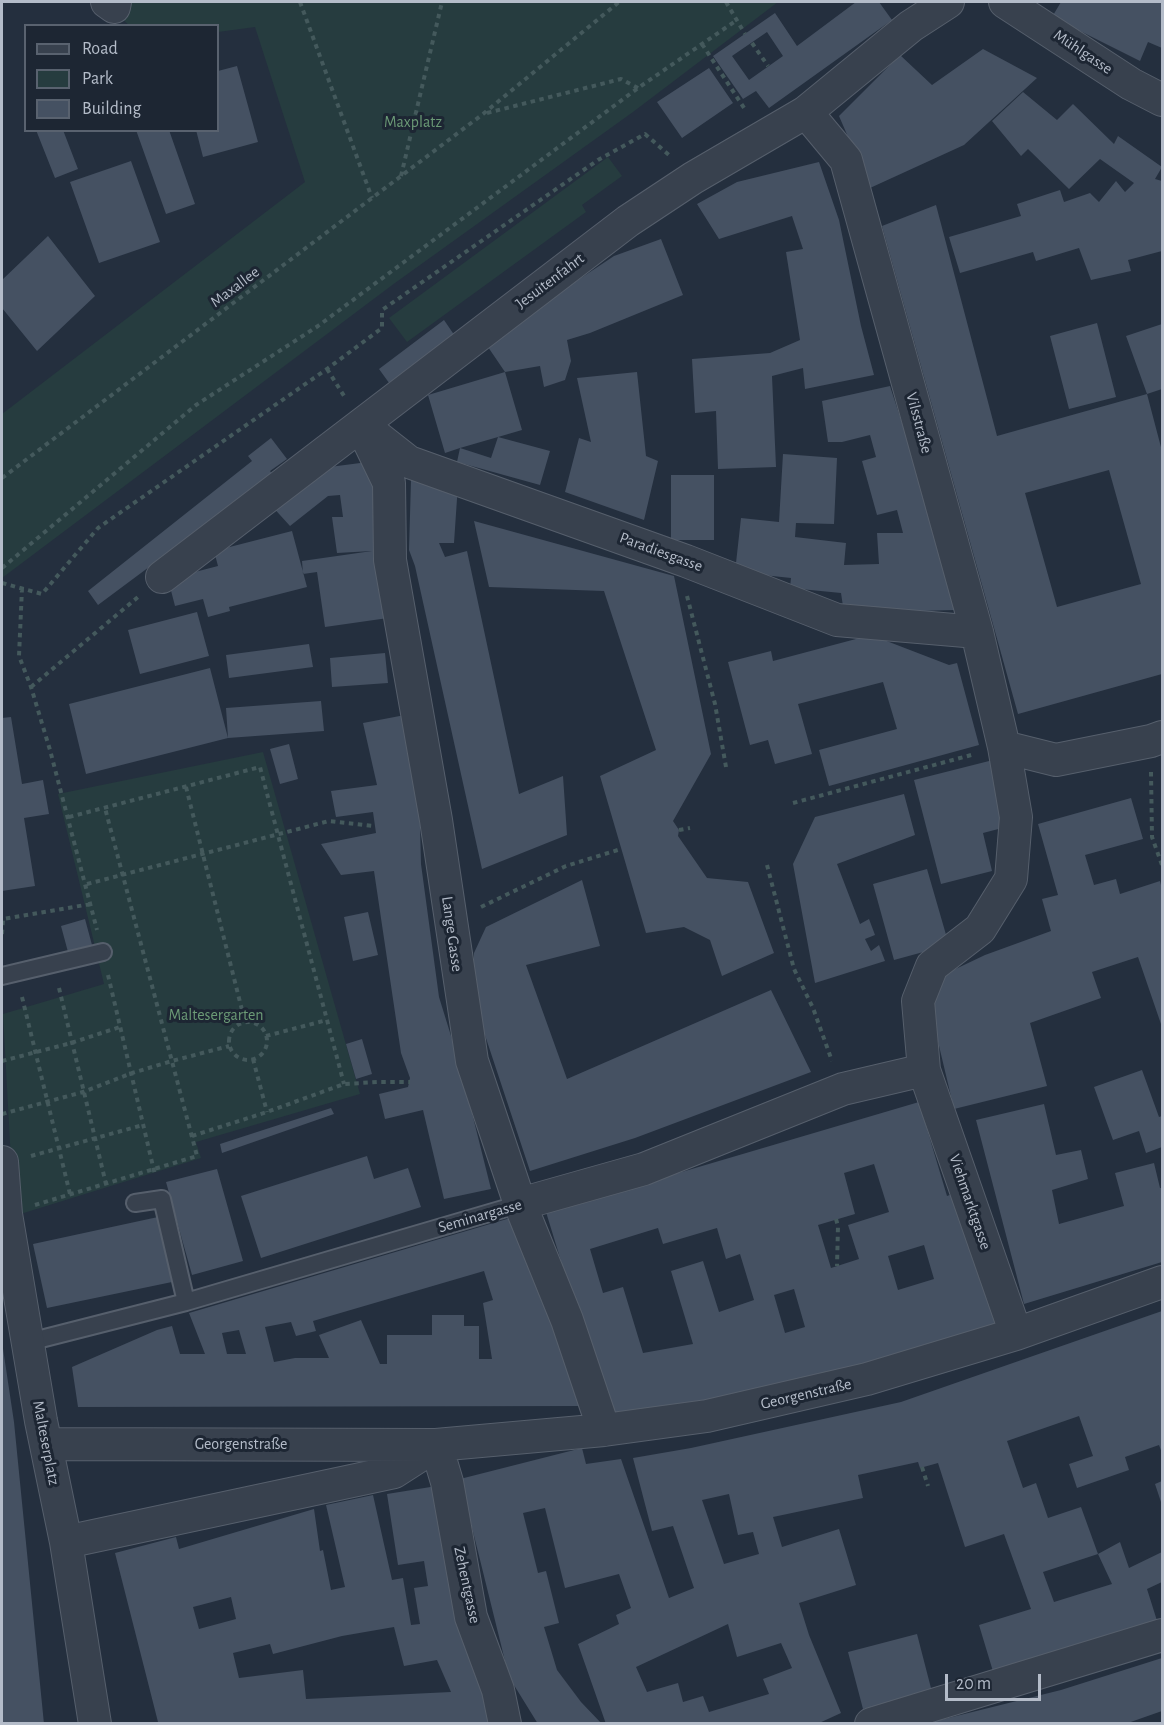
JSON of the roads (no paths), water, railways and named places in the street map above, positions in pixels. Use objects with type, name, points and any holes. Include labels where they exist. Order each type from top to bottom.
[{"type":"street","points":[[107,2],[114,7],[115,2]]},
{"type":"street","name":"Jesuitenfahrt","points":[[162,577],[628,221],[693,178],[806,112],[911,26],[948,2]]},
{"type":"street","name":"Mühlgasse","points":[[1005,2],[1131,84],[1162,100]]},
{"type":"street","name":"Vilsstraße","points":[[806,112],[846,160],[977,632],[1004,747]]},
{"type":"street","name":"Paradiesgasse","points":[[361,424],[409,462],[686,561],[837,620],[977,632]]},
{"type":"street","name":"Lange Gasse","points":[[361,424],[389,483],[390,560],[436,820],[472,1061],[520,1204],[567,1320],[604,1430]]},
{"type":"street","points":[[1004,747],[1056,760],[1157,739]]},
{"type":"street","name":"Viehmarktgasse","points":[[1004,747],[1016,817],[1011,879],[980,929],[932,966],[918,1001],[924,1070],[1016,1334]]},
{"type":"street","name":"Seminargasse","points":[[520,1204],[644,1169],[843,1089],[924,1070]]},
{"type":"street","name":"Malteserplatz","points":[[2,1163],[6,1214],[46,1444],[66,1542],[95,1724]]},
{"type":"street","name":"Georgenstraße","points":[[46,1444],[436,1445],[604,1430],[708,1416],[855,1382],[1016,1334],[1162,1282]]},
{"type":"street","name":"Georgenstraße","points":[[66,1542],[394,1472],[436,1445]]},
{"type":"street","name":"Zehentgasse","points":[[436,1445],[447,1482],[471,1617],[498,1690],[505,1724]]},
{"type":"street","points":[[871,1724],[1162,1635]]},
{"type":"lane","points":[[9,974],[102,952]]},
{"type":"lane","points":[[135,1203],[162,1199],[186,1302]]},
{"type":"lane","name":"Seminargasse","points":[[29,1342],[186,1302],[520,1204]]},
{"type":"park label","name":"Maxplatz","points":[[413,122]]},
{"type":"park label","name":"Maltesergarten","points":[[216,1015]]}]
